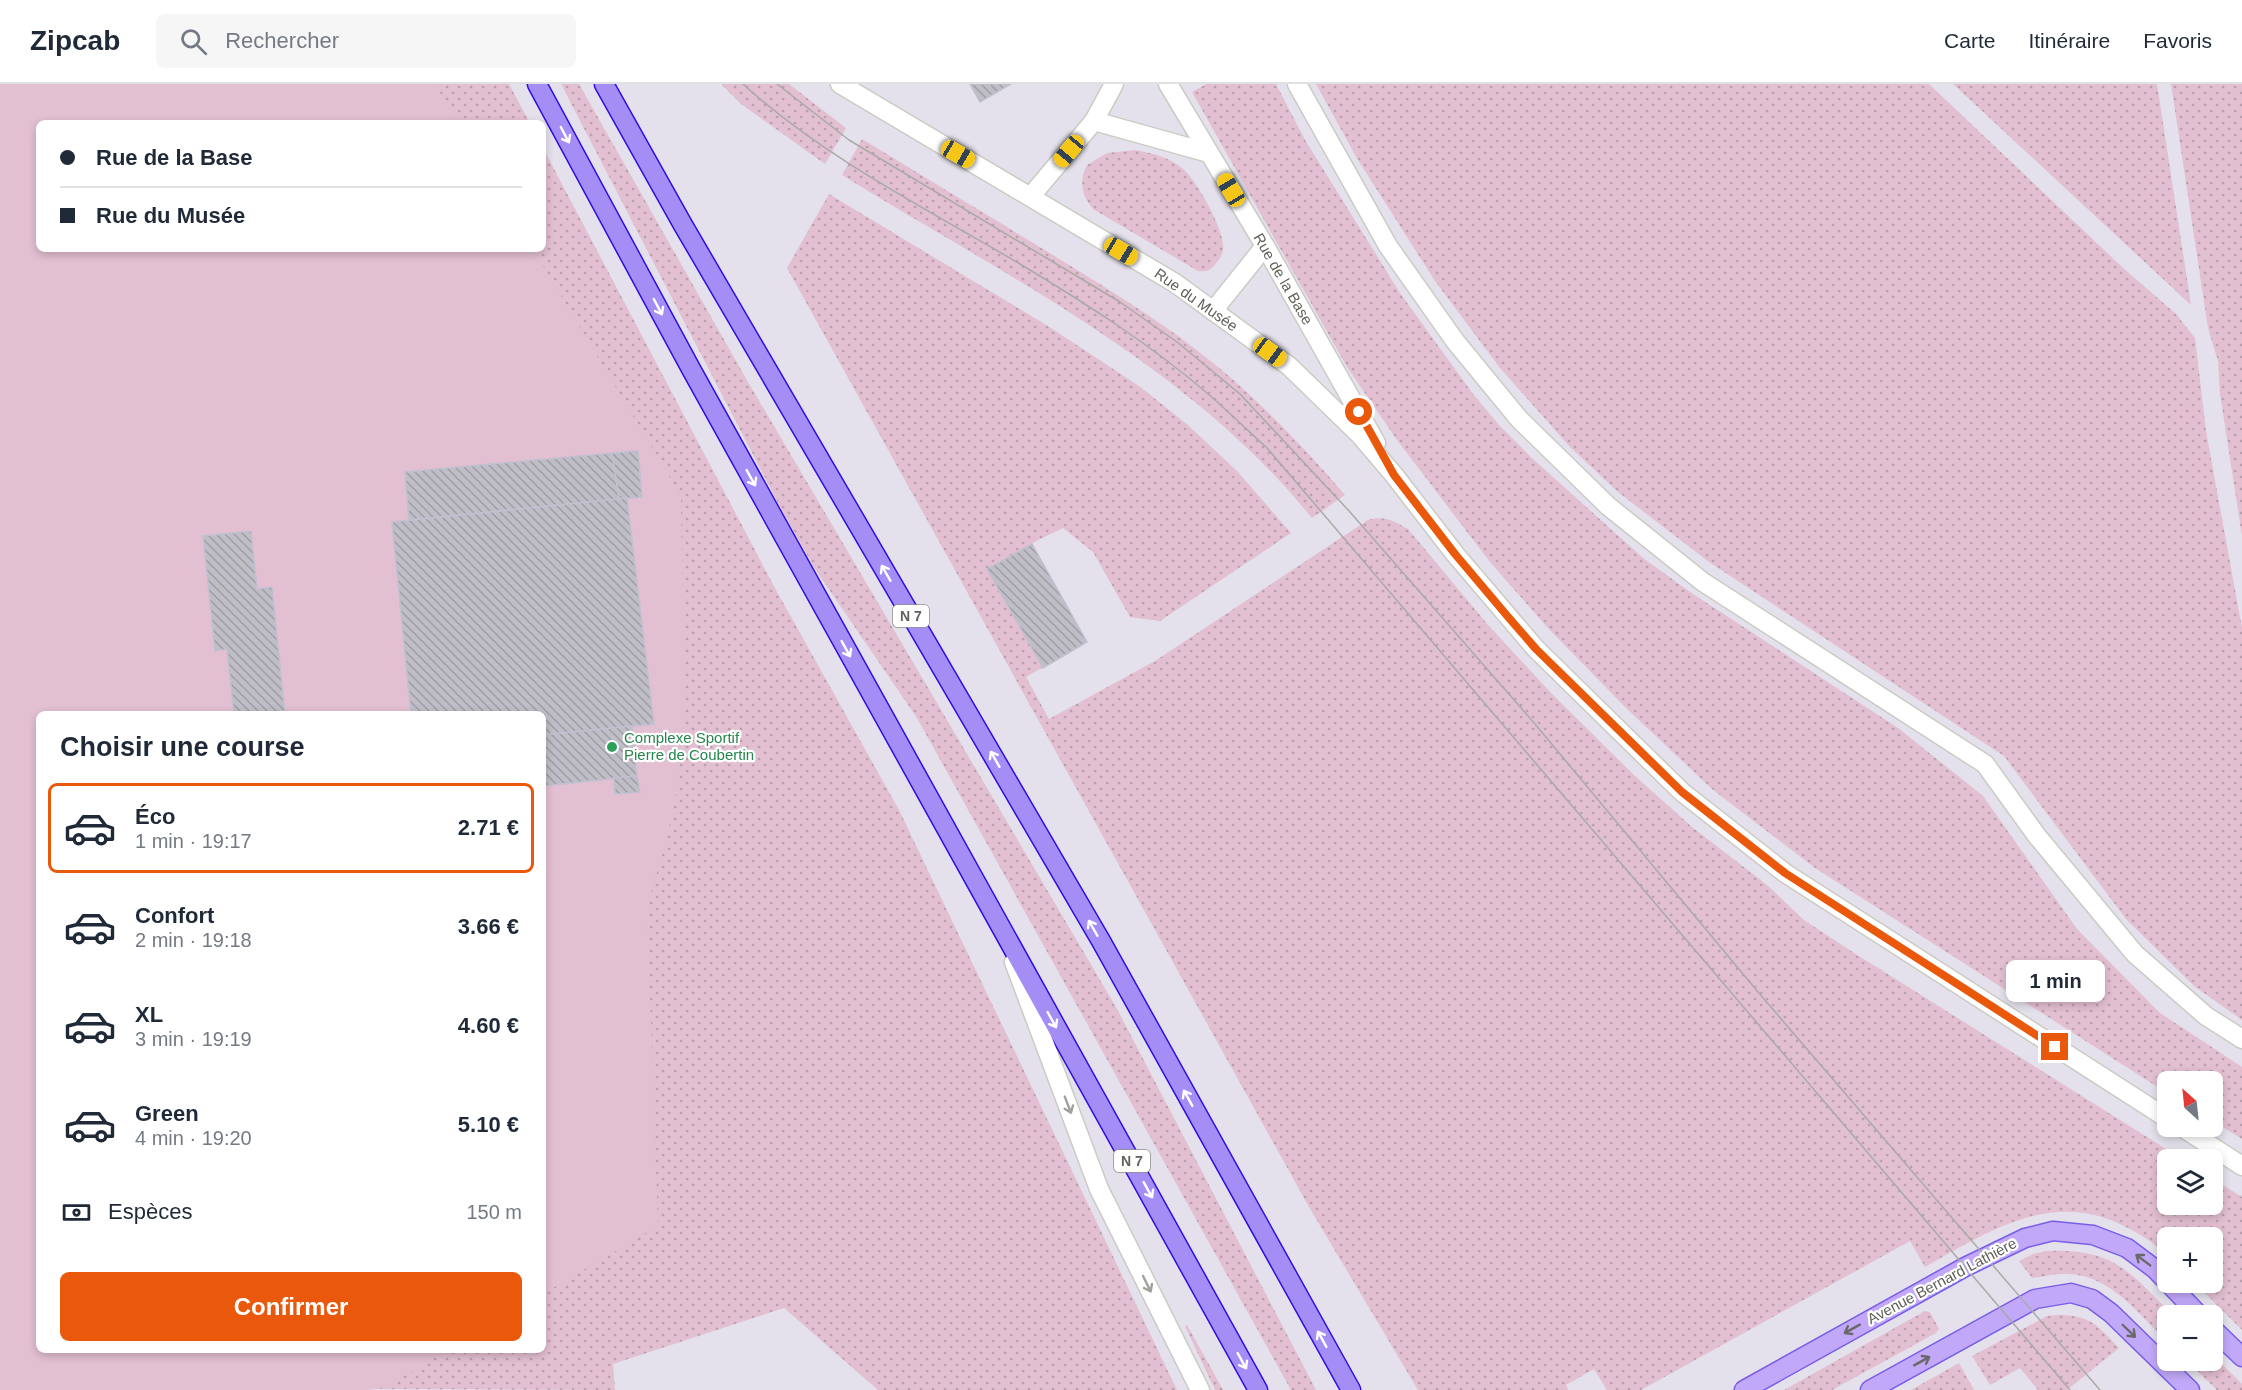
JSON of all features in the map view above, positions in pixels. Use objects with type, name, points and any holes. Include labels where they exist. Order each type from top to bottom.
[{"type":"highway","name":"N 7","points":[[537,84],[691,369],[1258,1390]]},
{"type":"highway","name":"N 7","points":[[604,84],[689,235],[1101,941],[1351,1390]]},
{"type":"main road","name":"Avenue Bernard Lathière","points":[[1744,1390],[1965,1267],[2025,1238],[2052,1231],[2093,1235],[2127,1248],[2155,1269],[2189,1305]]},
{"type":"main road","points":[[1870,1390],[2035,1299],[2071,1293],[2091,1299],[2111,1313],[2190,1390]]},
{"type":"main road","points":[[2223,1339],[2242,1357]]},
{"type":"street","name":"Rue du Musée","points":[[840,84],[1175,284],[1289,366],[1359,434],[1455,554],[1536,649],[1682,792],[1785,873],[2157,1112]]},
{"type":"street","points":[[1031,196],[1094,121],[1114,84]]},
{"type":"street","name":"Rue de la Base","points":[[1168,84],[1265,246],[1394,475]]},
{"type":"street","points":[[1297,84],[1388,246],[1455,341],[1519,419],[1608,506],[1703,582],[1985,764],[2037,836],[2135,954],[2206,1016],[2242,1039]]},
{"type":"street","points":[[1094,121],[1209,153]]},
{"type":"street","points":[[1213,311],[1265,246]]},
{"type":"street","points":[[1003,933],[1100,1189],[1200,1390]]},
{"type":"street","points":[[2197,1137],[2242,1166]]},
{"type":"shaded area","name":"Complexe Sportif Pierre de Coubertin","points":[[0,84],[435,84],[456,120],[36,120],[36,252],[535,252],[681,496],[684,711],[679,779],[667,838],[647,907],[658,1226],[546,1292],[546,711],[36,711],[36,1353],[443,1353],[384,1388],[367,1390],[0,1390]]},
{"type":"shaded area","points":[[324,84],[509,84],[528,120],[328,120]]},
{"type":"shaded area","points":[[561,84],[579,84],[748,382],[1116,1007],[1316,1390],[1291,1390],[917,718],[815,569],[777,501]]},
{"type":"shaded area","points":[[721,84],[789,84],[846,128],[825,164],[741,104]]},
{"type":"shaded area","points":[[1206,84],[1276,84],[1305,140],[1400,293],[1473,394],[1499,425],[1533,459],[1643,558],[1693,594],[1898,728],[1983,796],[2077,929],[2160,1013],[2242,1067],[2242,1139],[2223,1127],[2223,1071],[2157,1071],[2157,1087],[1815,868],[1712,789],[1624,706],[1547,627],[1490,562],[1397,440],[1347,367],[1192,92]]},
{"type":"shaded area","points":[[1316,84],[1929,84],[2122,267],[2176,314],[2195,338],[2206,431],[2242,628],[2242,1020],[2194,986],[2126,919],[2004,756],[1709,562],[1618,492],[1570,447],[1500,368],[1435,281],[1358,160]]},
{"type":"shaded area","points":[[1953,84],[2157,84],[2191,305]]},
{"type":"shaded area","points":[[2171,84],[2242,84],[2242,536],[2220,394],[2218,361],[2208,328]]},
{"type":"shaded area","points":[[862,139],[1095,281],[1188,343],[1261,406],[1345,495],[1312,518],[1263,464],[1209,414],[1152,369],[1031,288],[842,175]]},
{"type":"shaded area","points":[[1135,150],[1160,156],[1177,164],[1188,174],[1202,194],[1215,219],[1223,242],[1222,254],[1210,269],[1198,271],[1093,209],[1089,204],[1082,188],[1087,165],[1107,153]]},
{"type":"shaded area","points":[[546,154],[776,590],[899,810],[1177,1390],[878,1390],[784,1308],[613,1364],[615,1390],[378,1389],[373,1353],[546,1353],[546,812],[641,802],[343,252],[546,252]]},
{"type":"shaded area","points":[[829,194],[1051,328],[1139,386],[1189,426],[1237,471],[1291,533],[1160,621],[1130,617],[1093,552],[1063,528],[1032,543],[1087,642],[1026,677],[1049,719],[1155,661],[1368,520],[1389,520],[1408,529],[1489,626],[1552,694],[1635,776],[1692,827],[1767,885],[1804,920],[2166,1149],[2157,1149],[2157,1215],[2223,1215],[2223,1185],[2242,1197],[2242,1330],[2223,1311],[2223,1305],[2217,1305],[2205,1293],[2223,1293],[2223,1227],[2157,1227],[2157,1247],[2122,1225],[2095,1215],[2070,1212],[2044,1214],[1996,1229],[1925,1267],[1910,1241],[1641,1390],[1607,1390],[1594,1369],[1566,1385],[1568,1390],[1418,1390],[1309,1207],[787,268]]},
{"type":"shaded area","points":[[2047,1251],[2070,1251],[2089,1254],[2119,1266],[2163,1305],[2157,1305],[2157,1332],[2123,1298],[2098,1282],[2084,1276],[2069,1274],[2032,1278],[2019,1261],[2033,1254]]},
{"type":"shaded area","points":[[1925,1311],[1930,1312],[1939,1329],[1936,1333],[1832,1390],[1784,1390]]},
{"type":"shaded area","points":[[2047,1316],[2086,1319],[2105,1333],[2119,1348],[2067,1390],[2038,1390],[2020,1368],[1990,1385],[1972,1356]]},
{"type":"shaded area","points":[[1187,1325],[1223,1390],[1215,1390],[1185,1326]]},
{"type":"shaded area","points":[[1959,1363],[1974,1390],[1911,1390]]},
{"type":"shaded area","points":[[2223,1365],[2242,1384],[2242,1390],[2217,1390],[2197,1371],[2223,1371]]},
{"type":"building","points":[[970,84],[1011,84],[980,102]]},
{"type":"building","points":[[638,451],[642,497],[619,499],[612,453]]},
{"type":"building","points":[[612,453],[619,499],[409,520],[405,472]]},
{"type":"building","points":[[627,498],[654,724],[546,735],[546,711],[411,711],[392,522]]},
{"type":"building","points":[[251,531],[257,589],[272,587],[285,711],[234,711],[227,649],[215,651],[203,536]]},
{"type":"building","points":[[1032,544],[1087,642],[1043,668],[987,569]]},
{"type":"building","points":[[632,726],[637,776],[546,786],[546,735]]},
{"type":"building","points":[[637,776],[640,792],[615,794],[614,778]]},
{"type":"tram line","points":[[743,84],[774,111],[842,159],[1044,279],[1140,341],[1207,393],[1267,448],[2070,1390]]},
{"type":"tram line","points":[[777,84],[849,140],[1120,302],[1177,342],[1240,394],[1350,512],[1535,724],[1758,992],[2100,1390]]},
{"type":"place","name":"Complexe Sportif Pierre de Coubertin","points":[[612,747]]},
{"type":"route","points":[[1359,412],[1394,475],[1455,554],[1509,618],[1536,649],[1682,792],[1785,873],[2055,1047]]}]
